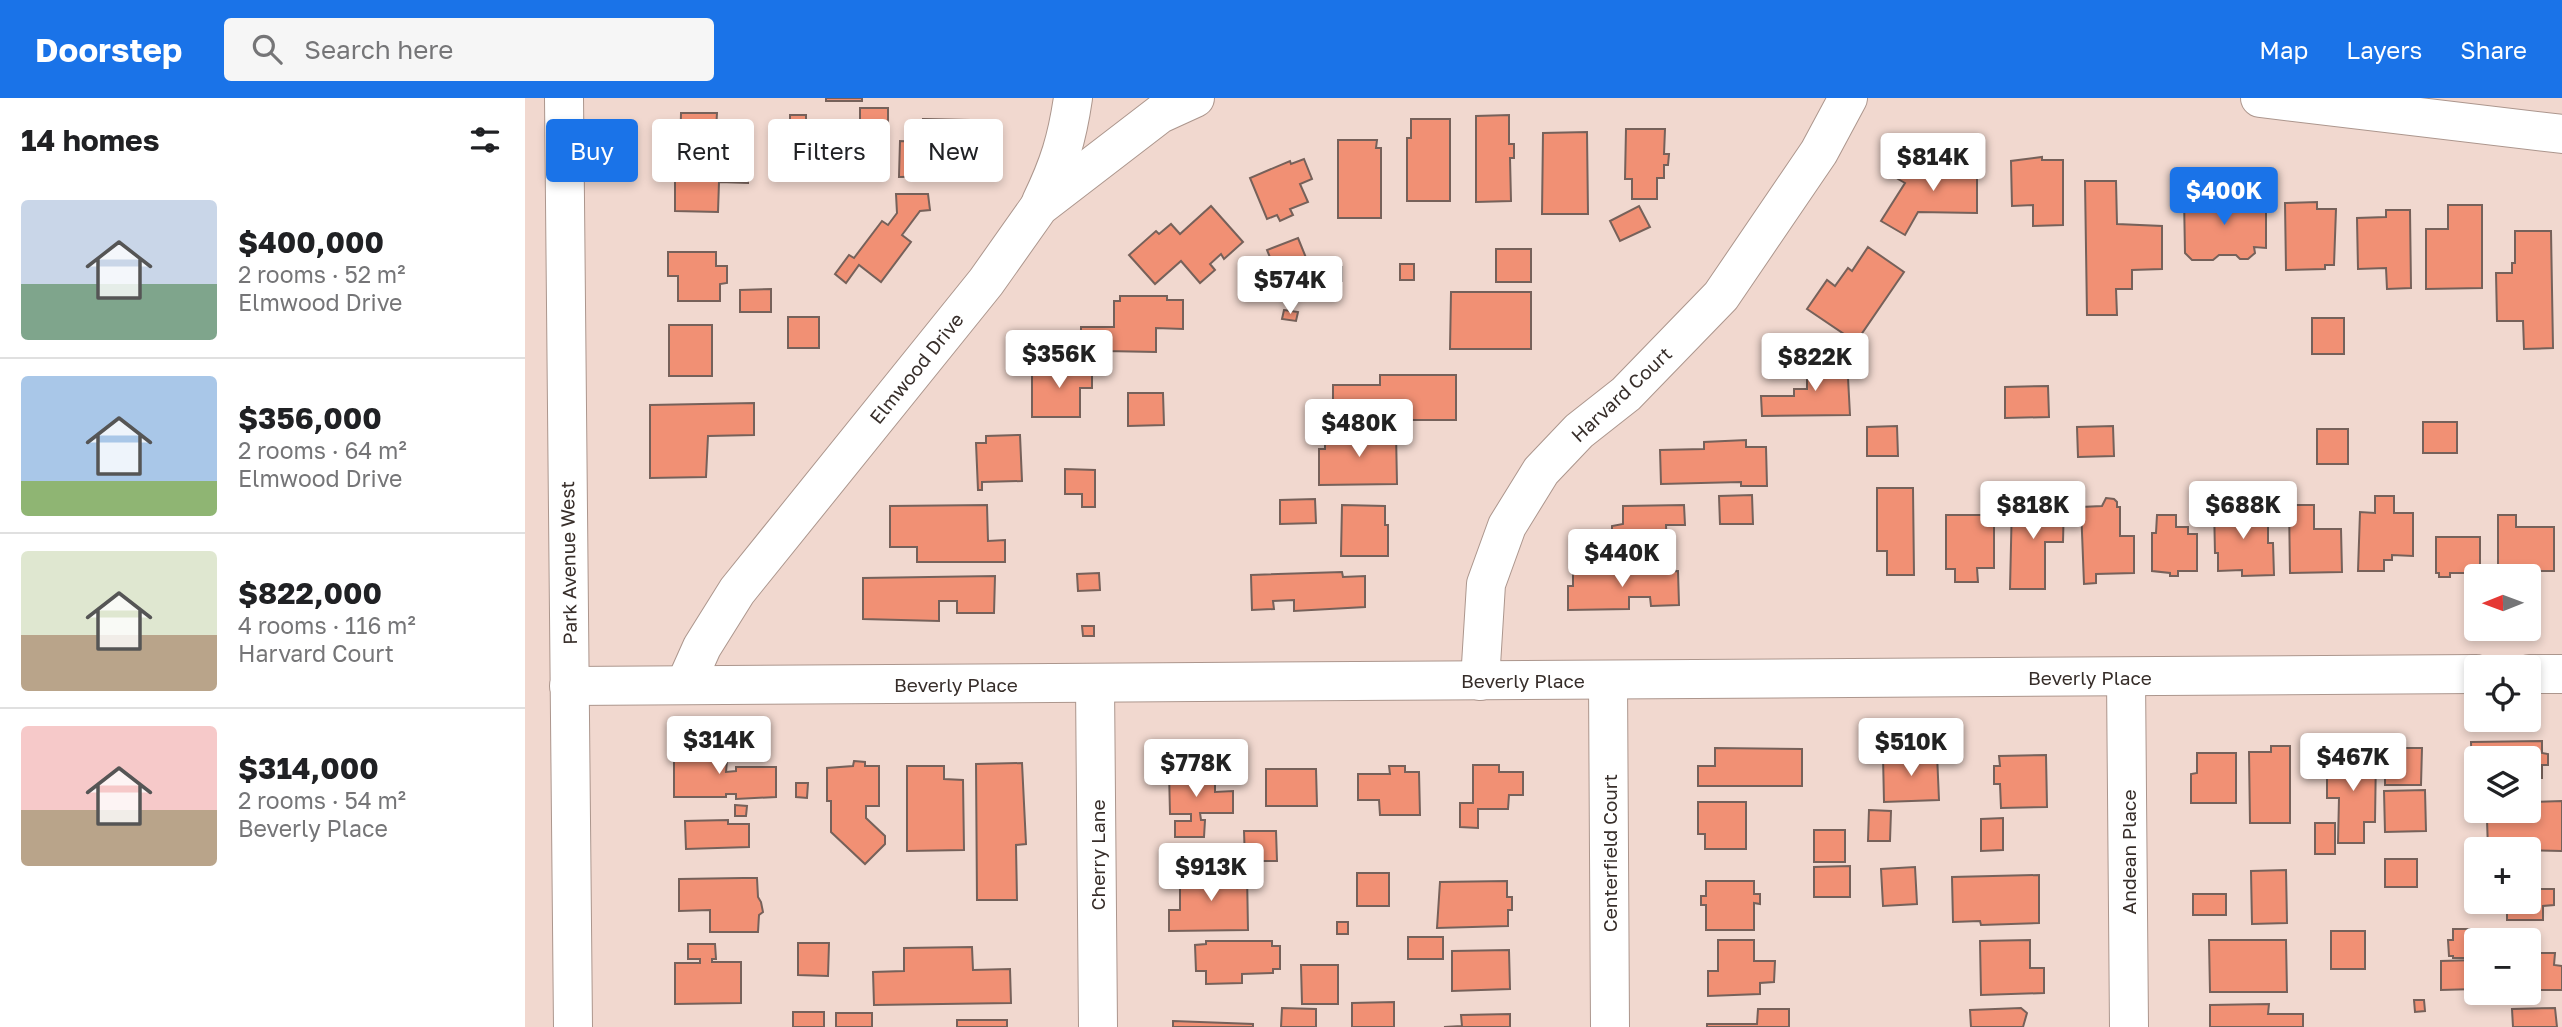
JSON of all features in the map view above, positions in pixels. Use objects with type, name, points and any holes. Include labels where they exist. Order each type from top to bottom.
[{"type":"street","name":"Park Avenue West","points":[[564,98],[573,1027]]},
{"type":"street","points":[[1039,207],[1059,166],[1069,129],[1073,98]]},
{"type":"street","name":"Elmwood Drive","points":[[685,685],[702,648],[737,591],[986,282],[1039,207],[1160,114],[1195,98]]},
{"type":"street","name":"Harvard Court","points":[[1480,681],[1486,584],[1507,526],[1541,471],[1579,431],[1626,394],[1721,296],[1819,152],[1848,98]]},
{"type":"street","points":[[2260,98],[2562,134]]},
{"type":"street","name":"Beverly Place","points":[[569,686],[2464,674]]},
{"type":"street","points":[[2541,674],[2562,674]]},
{"type":"street","name":"Andean Place","points":[[2126,677],[2129,1027]]},
{"type":"street","name":"Centerfield Court","points":[[1608,680],[1610,1027]]},
{"type":"street","name":"Cherry Lane","points":[[1095,684],[1098,1027]]},
{"type":"building","points":[[826,98],[862,98],[862,101],[826,101]]},
{"type":"building","points":[[860,108],[888,108],[888,119],[860,119]]},
{"type":"building","points":[[681,113],[717,113],[717,119],[681,119]]},
{"type":"building","points":[[790,115],[806,115],[806,119],[790,119]]},
{"type":"building","points":[[1509,115],[1509,144],[1514,144],[1514,158],[1510,158],[1511,201],[1476,202],[1476,116]]},
{"type":"building","points":[[1411,119],[1450,119],[1450,201],[1407,201],[1407,138],[1411,138]]},
{"type":"building","points":[[1626,129],[1665,129],[1664,154],[1669,154],[1668,165],[1664,165],[1664,178],[1657,178],[1657,199],[1632,199],[1632,179],[1625,179]]},
{"type":"building","points":[[1587,132],[1588,214],[1542,214],[1543,133]]},
{"type":"building","points":[[1338,140],[1377,140],[1376,148],[1381,148],[1381,218],[1338,218]]},
{"type":"building","points":[[900,141],[904,141],[904,177],[899,177]]},
{"type":"building","points":[[2042,157],[2042,160],[2063,160],[2063,225],[2033,226],[2033,205],[2012,206],[2011,161]]},
{"type":"building","points":[[1304,159],[1312,179],[1300,184],[1308,202],[1290,209],[1293,215],[1280,221],[1277,215],[1267,219],[1250,178],[1290,161],[1291,164]]},
{"type":"building","points":[[1908,162],[1962,164],[1962,168],[1977,168],[1977,213],[1918,212],[1905,235],[1881,221],[1905,183],[1898,179]]},
{"type":"building","points":[[2085,181],[2116,181],[2117,224],[2162,226],[2162,269],[2132,270],[2132,289],[2116,289],[2117,315],[2087,315]]},
{"type":"building","points":[[675,182],[719,182],[718,212],[675,211]]},
{"type":"building","points":[[896,194],[928,194],[930,210],[920,211],[902,235],[911,242],[881,282],[859,265],[846,283],[835,274],[849,255],[854,258],[882,221],[888,225],[897,213]]},
{"type":"building","points":[[2236,195],[2236,201],[2258,198],[2258,201],[2266,201],[2266,248],[2254,247],[2255,253],[2248,259],[2240,259],[2236,255],[2219,255],[2213,260],[2192,260],[2185,253],[2184,197]]},
{"type":"building","points":[[2317,202],[2317,209],[2336,209],[2334,265],[2325,265],[2325,269],[2286,270],[2285,203]]},
{"type":"building","points":[[2448,205],[2482,205],[2482,288],[2426,289],[2426,229],[2448,229]]},
{"type":"building","points":[[1211,206],[1243,242],[1224,259],[1221,254],[1210,264],[1215,270],[1200,283],[1181,261],[1155,284],[1129,255],[1156,231],[1159,234],[1171,224],[1180,234]]},
{"type":"building","points":[[1639,206],[1650,227],[1620,241],[1610,221]]},
{"type":"building","points":[[2386,210],[2410,210],[2411,288],[2387,289],[2386,268],[2358,269],[2357,218],[2386,217]]},
{"type":"building","points":[[2515,231],[2551,231],[2553,348],[2524,349],[2523,321],[2497,321],[2496,273],[2512,273],[2512,263],[2515,263]]},
{"type":"building","points":[[1298,238],[1311,270],[1280,282],[1267,250]]},
{"type":"building","points":[[1868,247],[1904,272],[1856,342],[1807,309],[1827,280],[1835,286],[1848,268],[1852,271]]},
{"type":"building","points":[[1496,249],[1531,249],[1531,282],[1496,282]]},
{"type":"building","points":[[668,252],[716,252],[716,266],[727,266],[727,283],[720,284],[720,301],[678,301],[678,276],[668,276]]},
{"type":"building","points":[[1400,264],[1414,264],[1414,280],[1400,280]]},
{"type":"building","points":[[1329,267],[1342,267],[1342,281],[1330,280]]},
{"type":"building","points":[[771,289],[771,312],[740,312],[740,290]]},
{"type":"building","points":[[1451,292],[1531,292],[1531,349],[1450,349]]},
{"type":"building","points":[[1120,296],[1167,296],[1167,300],[1183,300],[1183,329],[1156,328],[1156,352],[1105,351],[1106,346],[1081,346],[1081,327],[1114,327],[1114,301],[1120,301]]},
{"type":"building","points":[[1284,310],[1298,312],[1296,321],[1282,319]]},
{"type":"building","points":[[788,317],[819,317],[819,348],[788,348]]},
{"type":"building","points":[[2312,318],[2344,318],[2344,354],[2312,354]]},
{"type":"building","points":[[669,325],[712,325],[712,376],[669,376]]},
{"type":"building","points":[[1847,359],[1850,415],[1762,416],[1761,396],[1794,396],[1794,389],[1807,389],[1807,360]]},
{"type":"building","points":[[1032,365],[1092,365],[1092,388],[1080,388],[1080,417],[1032,417]]},
{"type":"building","points":[[1380,375],[1456,375],[1456,420],[1333,420],[1333,385],[1380,385]]},
{"type":"building","points":[[2048,386],[2049,417],[2005,418],[2005,387]]},
{"type":"building","points":[[1128,393],[1163,393],[1164,425],[1128,426]]},
{"type":"building","points":[[754,403],[754,435],[708,436],[706,477],[650,478],[650,405]]},
{"type":"building","points":[[2423,422],[2457,422],[2457,453],[2423,453]]},
{"type":"building","points":[[1897,426],[1898,456],[1867,456],[1867,427]]},
{"type":"building","points":[[2113,426],[2114,456],[2078,457],[2077,427]]},
{"type":"building","points":[[2317,429],[2348,429],[2348,464],[2317,464]]},
{"type":"building","points":[[1325,433],[1396,433],[1397,484],[1319,485],[1319,449],[1325,449]]},
{"type":"building","points":[[1020,435],[1022,481],[982,482],[982,490],[978,490],[976,443],[986,443],[986,436]]},
{"type":"building","points":[[1746,440],[1746,447],[1766,447],[1767,486],[1741,486],[1741,482],[1661,484],[1660,450],[1704,449],[1704,442]]},
{"type":"building","points":[[1065,469],[1095,470],[1095,507],[1082,507],[1082,494],[1065,494]]},
{"type":"building","points":[[1877,488],[1913,488],[1914,575],[1887,575],[1887,551],[1877,551]]},
{"type":"building","points":[[2210,491],[2211,521],[2191,522],[2190,492]]},
{"type":"building","points":[[1752,495],[1753,524],[1720,524],[1719,496]]},
{"type":"building","points":[[2375,496],[2394,496],[2394,513],[2413,513],[2413,556],[2392,555],[2392,560],[2384,560],[2384,571],[2358,571],[2360,512],[2375,513]]},
{"type":"building","points":[[2106,498],[2114,499],[2117,507],[2120,507],[2120,536],[2134,536],[2134,573],[2096,574],[2096,583],[2084,584],[2081,507],[2102,506]]},
{"type":"building","points":[[1315,499],[1316,523],[1280,524],[1280,500]]},
{"type":"building","points":[[2012,501],[2064,502],[2063,542],[2045,542],[2045,589],[2010,589]]},
{"type":"building","points":[[987,505],[988,541],[1005,540],[1005,562],[917,562],[917,547],[890,547],[890,506]]},
{"type":"building","points":[[1342,505],[1385,506],[1388,556],[1341,556]]},
{"type":"building","points":[[1684,505],[1685,525],[1666,525],[1667,555],[1619,556],[1618,538],[1612,538],[1612,526],[1623,524],[1623,506]]},
{"type":"building","points":[[2252,505],[2253,512],[2268,512],[2268,543],[2273,543],[2274,575],[2242,576],[2242,570],[2218,571],[2214,506]]},
{"type":"building","points":[[2289,505],[2314,505],[2314,529],[2341,529],[2342,572],[2290,573]]},
{"type":"building","points":[[1946,515],[1994,515],[1994,568],[1977,568],[1978,582],[1955,582],[1955,569],[1946,569]]},
{"type":"building","points":[[2157,515],[2176,515],[2176,527],[2188,527],[2188,534],[2197,534],[2197,571],[2178,571],[2178,576],[2170,576],[2170,573],[2152,571],[2152,533],[2156,533]]},
{"type":"building","points":[[2498,515],[2516,515],[2516,527],[2554,527],[2554,571],[2541,571],[2541,564],[2498,564]]},
{"type":"building","points":[[2436,537],[2480,537],[2480,564],[2464,564],[2464,573],[2450,573],[2450,577],[2439,577],[2439,573],[2436,573]]},
{"type":"building","points":[[1678,571],[1679,605],[1651,606],[1650,597],[1629,597],[1629,609],[1568,610],[1568,586],[1573,586],[1573,572]]},
{"type":"building","points":[[1342,572],[1343,577],[1365,576],[1365,607],[1294,611],[1294,600],[1273,601],[1274,609],[1252,610],[1251,575]]},
{"type":"building","points":[[1099,573],[1100,590],[1078,591],[1077,574]]},
{"type":"building","points":[[995,576],[994,613],[957,613],[957,601],[939,601],[939,621],[863,619],[863,578]]},
{"type":"building","points":[[1082,626],[1094,626],[1094,636],[1083,636]]},
{"type":"building","points":[[2542,741],[2542,753],[2548,754],[2548,765],[2542,765],[2541,778],[2541,746],[2471,746],[2471,742]]},
{"type":"building","points":[[687,744],[703,744],[703,750],[728,750],[726,772],[736,771],[736,767],[776,767],[776,797],[736,799],[736,794],[726,794],[726,797],[674,797],[674,754],[687,754]]},
{"type":"building","points":[[2271,746],[2290,746],[2290,823],[2250,823],[2249,752],[2271,752]]},
{"type":"building","points":[[1715,748],[1802,749],[1802,786],[1698,786],[1698,766],[1715,766]]},
{"type":"building","points":[[2385,748],[2422,748],[2421,785],[2385,785]]},
{"type":"building","points":[[2346,752],[2376,753],[2375,822],[2364,822],[2364,843],[2338,843],[2339,798],[2327,798],[2327,758],[2346,758]]},
{"type":"building","points":[[2197,753],[2236,753],[2236,803],[2191,803],[2191,774],[2197,773]]},
{"type":"building","points":[[1937,754],[1939,800],[1884,802],[1883,756]]},
{"type":"building","points":[[2046,755],[2047,807],[2001,808],[2000,784],[1994,784],[1994,766],[2000,766],[1999,756]]},
{"type":"building","points":[[854,761],[865,762],[865,766],[879,766],[879,806],[866,806],[866,818],[885,836],[885,844],[865,864],[831,832],[831,801],[827,801],[827,768],[853,766]]},
{"type":"building","points":[[1022,763],[1026,844],[1016,845],[1017,900],[977,900],[976,764]]},
{"type":"building","points":[[1185,763],[1199,763],[1199,770],[1215,770],[1215,792],[1233,791],[1233,813],[1200,813],[1201,820],[1205,820],[1204,837],[1175,837],[1175,821],[1191,821],[1191,814],[1170,814],[1169,771],[1186,771]]},
{"type":"building","points":[[1473,765],[1499,765],[1499,772],[1523,772],[1523,795],[1509,795],[1508,809],[1478,809],[1478,828],[1460,827],[1460,803],[1473,803]]},
{"type":"building","points":[[907,766],[944,766],[944,779],[963,780],[964,850],[907,851]]},
{"type":"building","points":[[1389,766],[1405,766],[1405,772],[1419,772],[1420,815],[1380,815],[1379,800],[1358,800],[1358,774],[1390,774]]},
{"type":"building","points":[[1266,769],[1316,769],[1317,806],[1266,806]]},
{"type":"building","points":[[796,783],[808,783],[807,798],[796,797]]},
{"type":"building","points":[[2425,790],[2426,831],[2385,832],[2384,791]]},
{"type":"building","points":[[2562,801],[2562,851],[2541,850],[2541,837],[2488,837],[2487,823],[2541,823],[2541,802]]},
{"type":"building","points":[[1698,802],[1746,802],[1746,849],[1705,849],[1705,834],[1698,834]]},
{"type":"building","points":[[735,805],[747,806],[746,816],[735,816]]},
{"type":"building","points":[[1869,810],[1891,811],[1890,841],[1868,841]]},
{"type":"building","points":[[2003,818],[2003,850],[1981,851],[1981,819]]},
{"type":"building","points":[[728,820],[728,824],[749,824],[749,847],[686,849],[685,821]]},
{"type":"building","points":[[2315,823],[2335,823],[2335,854],[2315,854]]},
{"type":"building","points":[[1814,830],[1845,830],[1845,862],[1814,862]]},
{"type":"building","points":[[1244,831],[1276,831],[1277,861],[1245,861]]},
{"type":"building","points":[[2385,859],[2417,859],[2417,887],[2385,887]]},
{"type":"building","points":[[1850,866],[1850,897],[1814,897],[1814,867]]},
{"type":"building","points":[[1915,867],[1917,904],[1883,906],[1881,869]]},
{"type":"building","points":[[2286,870],[2287,923],[2252,924],[2251,871]]},
{"type":"building","points":[[1180,873],[1247,873],[1248,930],[1169,931],[1169,910],[1180,910]]},
{"type":"building","points":[[1357,873],[1389,873],[1389,906],[1357,906]]},
{"type":"building","points":[[2039,875],[2039,923],[1981,925],[1980,921],[1953,922],[1952,877]]},
{"type":"building","points":[[757,878],[758,897],[763,912],[759,915],[758,932],[710,932],[710,910],[679,911],[679,879]]},
{"type":"building","points":[[1507,881],[1507,897],[1512,897],[1512,910],[1508,910],[1508,926],[1437,928],[1440,882]]},
{"type":"building","points":[[1706,881],[1754,881],[1754,894],[1760,894],[1760,904],[1754,903],[1754,930],[1706,930],[1706,905],[1701,905],[1701,896],[1706,896]]},
{"type":"building","points":[[2541,889],[2554,889],[2554,905],[2543,906],[2543,920],[2507,920],[2507,914],[2541,914]]},
{"type":"building","points":[[2193,894],[2226,894],[2226,915],[2193,915]]},
{"type":"building","points":[[1337,922],[1348,922],[1348,934],[1337,934]]},
{"type":"building","points":[[2453,929],[2464,929],[2464,958],[2449,956],[2448,940],[2453,940]]},
{"type":"building","points":[[2331,931],[2365,931],[2365,969],[2331,969]]},
{"type":"building","points":[[1408,937],[1443,937],[1443,959],[1408,959]]},
{"type":"building","points":[[1718,940],[1754,940],[1754,961],[1775,961],[1774,982],[1760,983],[1760,994],[1708,996],[1708,971],[1718,971]]},
{"type":"building","points":[[2030,940],[2030,968],[2044,968],[2044,993],[1981,995],[1980,941]]},
{"type":"building","points":[[2209,940],[2286,940],[2287,992],[2210,992]]},
{"type":"building","points":[[1206,941],[1272,941],[1272,946],[1280,946],[1280,969],[1273,969],[1273,973],[1242,974],[1242,983],[1206,984],[1206,971],[1196,971],[1195,945],[1206,944]]},
{"type":"building","points":[[798,943],[829,943],[828,976],[798,975]]},
{"type":"building","points":[[688,944],[715,944],[716,959],[712,959],[712,962],[741,962],[741,1003],[675,1004],[675,963],[700,963],[700,959],[688,959]]},
{"type":"building","points":[[972,947],[973,970],[1010,969],[1011,1003],[874,1005],[873,972],[904,971],[904,948]]},
{"type":"building","points":[[1509,950],[1510,989],[1452,991],[1452,951]]},
{"type":"building","points":[[2541,953],[2555,953],[2554,965],[2562,966],[2562,990],[2541,990]]},
{"type":"building","points":[[2464,960],[2464,989],[2441,990],[2441,961]]},
{"type":"building","points":[[1301,965],[1338,965],[1338,1004],[1302,1004]]},
{"type":"building","points":[[2414,1000],[2424,1000],[2425,1011],[2415,1012]]},
{"type":"building","points":[[1394,1002],[1394,1027],[1352,1027],[1352,1003]]},
{"type":"building","points":[[2269,1004],[2268,1014],[2303,1014],[2303,1027],[2210,1027],[2210,1005]]},
{"type":"building","points":[[1282,1008],[1316,1009],[1316,1027],[1281,1027]]},
{"type":"building","points":[[2021,1008],[2027,1013],[2023,1027],[1971,1027],[1970,1010]]},
{"type":"building","points":[[2555,1008],[2557,1027],[2513,1027],[2512,1009]]},
{"type":"building","points":[[1758,1009],[1789,1009],[1789,1027],[1707,1027],[1707,1024],[1757,1024]]},
{"type":"building","points":[[793,1012],[824,1012],[824,1027],[793,1027]]},
{"type":"building","points":[[836,1013],[872,1013],[872,1027],[836,1027]]},
{"type":"building","points":[[1510,1014],[1510,1027],[1444,1027],[1462,1026],[1461,1015]]},
{"type":"building","points":[[957,1020],[1007,1020],[1007,1027],[957,1027]]},
{"type":"building","points":[[1173,1021],[1253,1024],[1253,1027],[1173,1027]]}]
